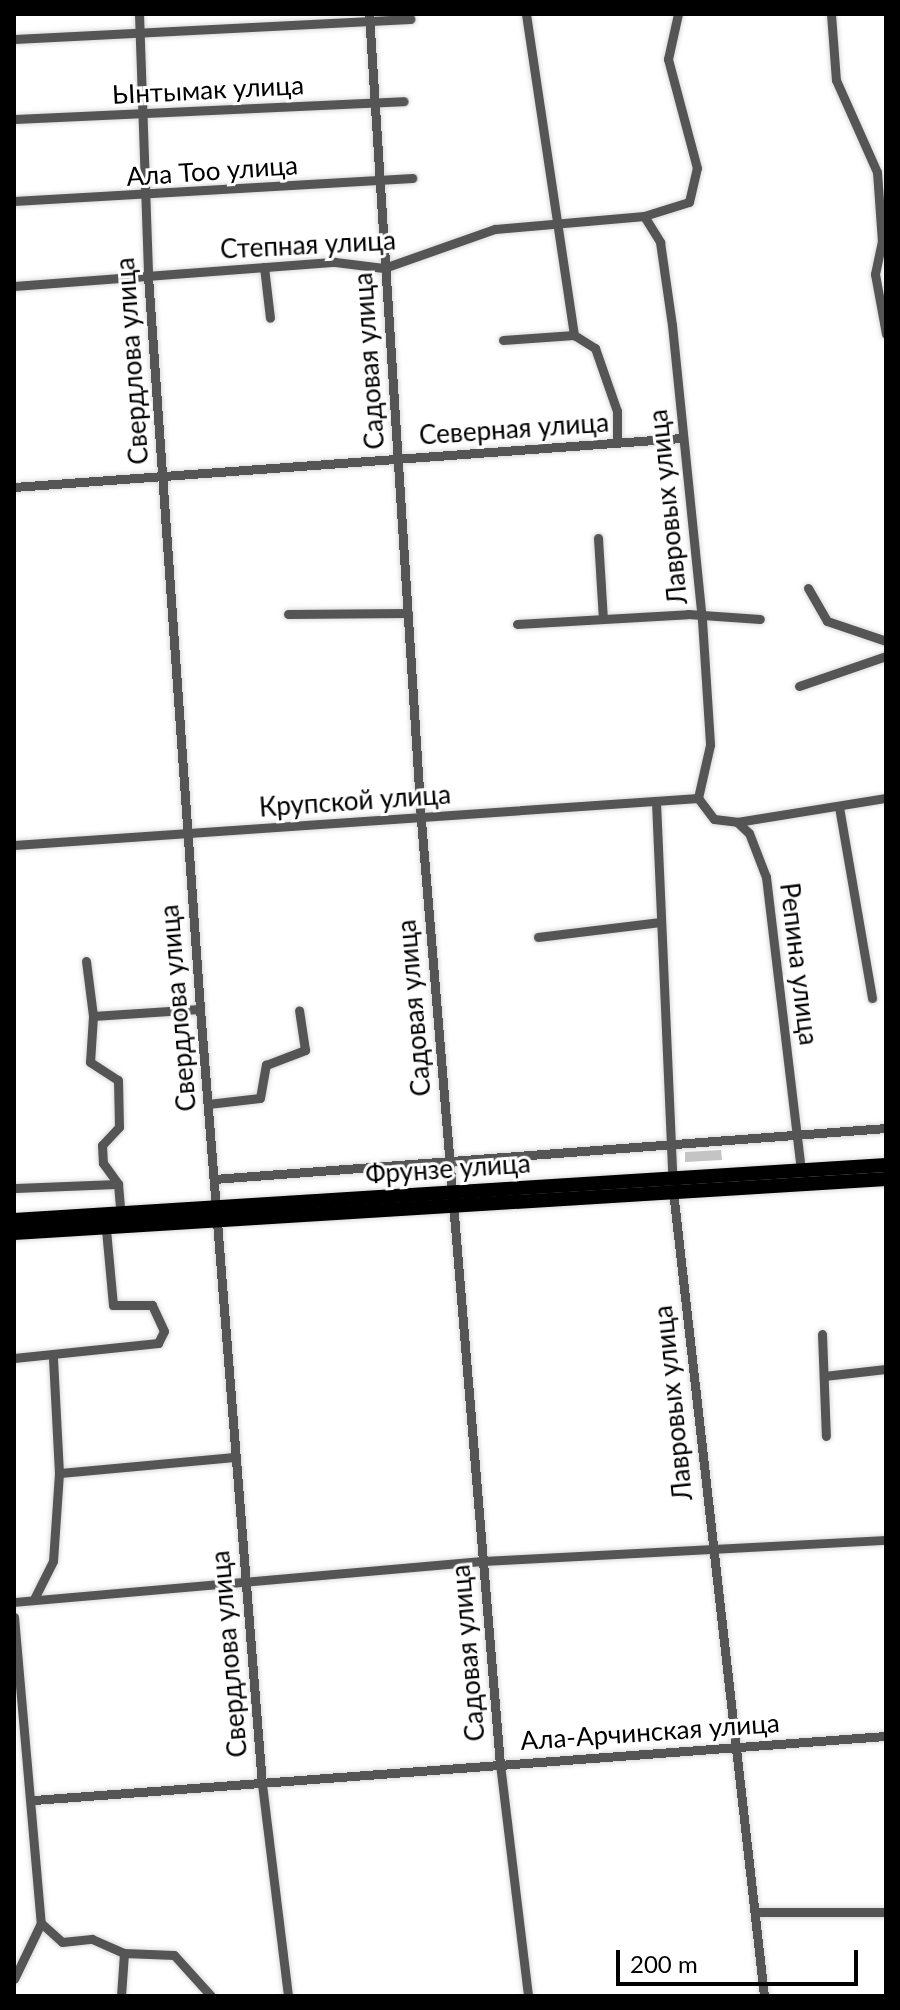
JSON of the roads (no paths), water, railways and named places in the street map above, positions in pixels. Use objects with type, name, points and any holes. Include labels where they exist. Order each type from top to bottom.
[{"type":"main road","name":"Фрунзе улица","points":[[673,1185],[801,1170],[886,1165]]},
{"type":"main road","name":"Фрунзе улица","points":[[14,1233],[218,1215],[673,1185],[886,1179]]},
{"type":"main road","name":"Фрунзе улица","points":[[14,1220],[116,1224]]},
{"type":"street","name":"Свердлова улица","points":[[139,14],[140,116],[148,276],[186,831],[244,1580],[262,1784],[288,1996]]},
{"type":"street","points":[[526,14],[574,335]]},
{"type":"street","name":"Степная улица","points":[[14,286],[335,262],[384,268],[495,229],[541,227],[556,218],[644,216],[689,202],[696,192],[697,168],[668,59],[678,14]]},
{"type":"street","points":[[831,14],[836,80],[877,172],[884,241],[875,274],[886,334]]},
{"type":"street","points":[[14,39],[139,37],[369,18],[410,19]]},
{"type":"street","name":"Садовая улица","points":[[369,18],[370,103],[398,459],[421,820],[500,1764],[528,1996]]},
{"type":"street","name":"Ынтымак улица","points":[[14,119],[140,116],[404,101]]},
{"type":"street","name":"Ала Тоо улица","points":[[14,201],[145,198],[412,178]]},
{"type":"street","name":"Лавровых улица","points":[[644,216],[660,242],[702,620],[710,745],[698,798]]},
{"type":"street","points":[[264,267],[270,318]]},
{"type":"street","points":[[503,340],[574,335],[595,348],[617,411],[617,443]]},
{"type":"street","name":"Северная улица","points":[[14,487],[681,438]]},
{"type":"street","points":[[598,538],[603,619]]},
{"type":"street","points":[[808,588],[827,621],[886,641]]},
{"type":"street","points":[[288,614],[408,613]]},
{"type":"street","points":[[517,624],[603,619],[760,619]]},
{"type":"street","points":[[799,686],[886,656]]},
{"type":"street","name":"Крупской улица","points":[[14,845],[186,831],[421,820],[698,798]]},
{"type":"street","name":"Репина улица","points":[[698,798],[714,819],[737,822],[758,845],[766,877],[801,1170]]},
{"type":"street","points":[[737,822],[886,798]]},
{"type":"street","name":"Лавровых улица","points":[[656,802],[673,1185],[711,1551],[724,1602],[734,1749],[764,1996]]},
{"type":"street","points":[[839,807],[872,998]]},
{"type":"street","points":[[538,937],[660,922]]},
{"type":"street","points":[[14,1358],[53,1357],[122,1344],[145,1347],[164,1331],[152,1305],[113,1305],[118,1184],[103,1163],[102,1145],[119,1127],[118,1080],[90,1062],[93,1016],[86,961]]},
{"type":"street","points":[[93,1016],[200,1009]]},
{"type":"street","points":[[208,1104],[260,1098],[266,1065],[305,1050],[299,1010]]},
{"type":"street","points":[[214,1179],[886,1128]]},
{"type":"street","points":[[14,1188],[118,1184]]},
{"type":"street","points":[[822,1334],[826,1436]]},
{"type":"street","points":[[34,1599],[53,1561],[59,1473],[53,1357]]},
{"type":"street","points":[[824,1376],[886,1369]]},
{"type":"street","points":[[59,1473],[235,1457]]},
{"type":"street","points":[[14,1602],[483,1561],[886,1540]]},
{"type":"street","points":[[14,1617],[34,1800],[41,1923],[14,1979]]},
{"type":"street","name":"Ала-Арчинская улица","points":[[34,1800],[886,1736]]},
{"type":"street","points":[[755,1912],[886,1912]]},
{"type":"street","points":[[41,1923],[62,1942],[92,1939],[124,1953],[174,1955],[211,1996]]},
{"type":"street","points":[[121,1996],[124,1953]]}]
